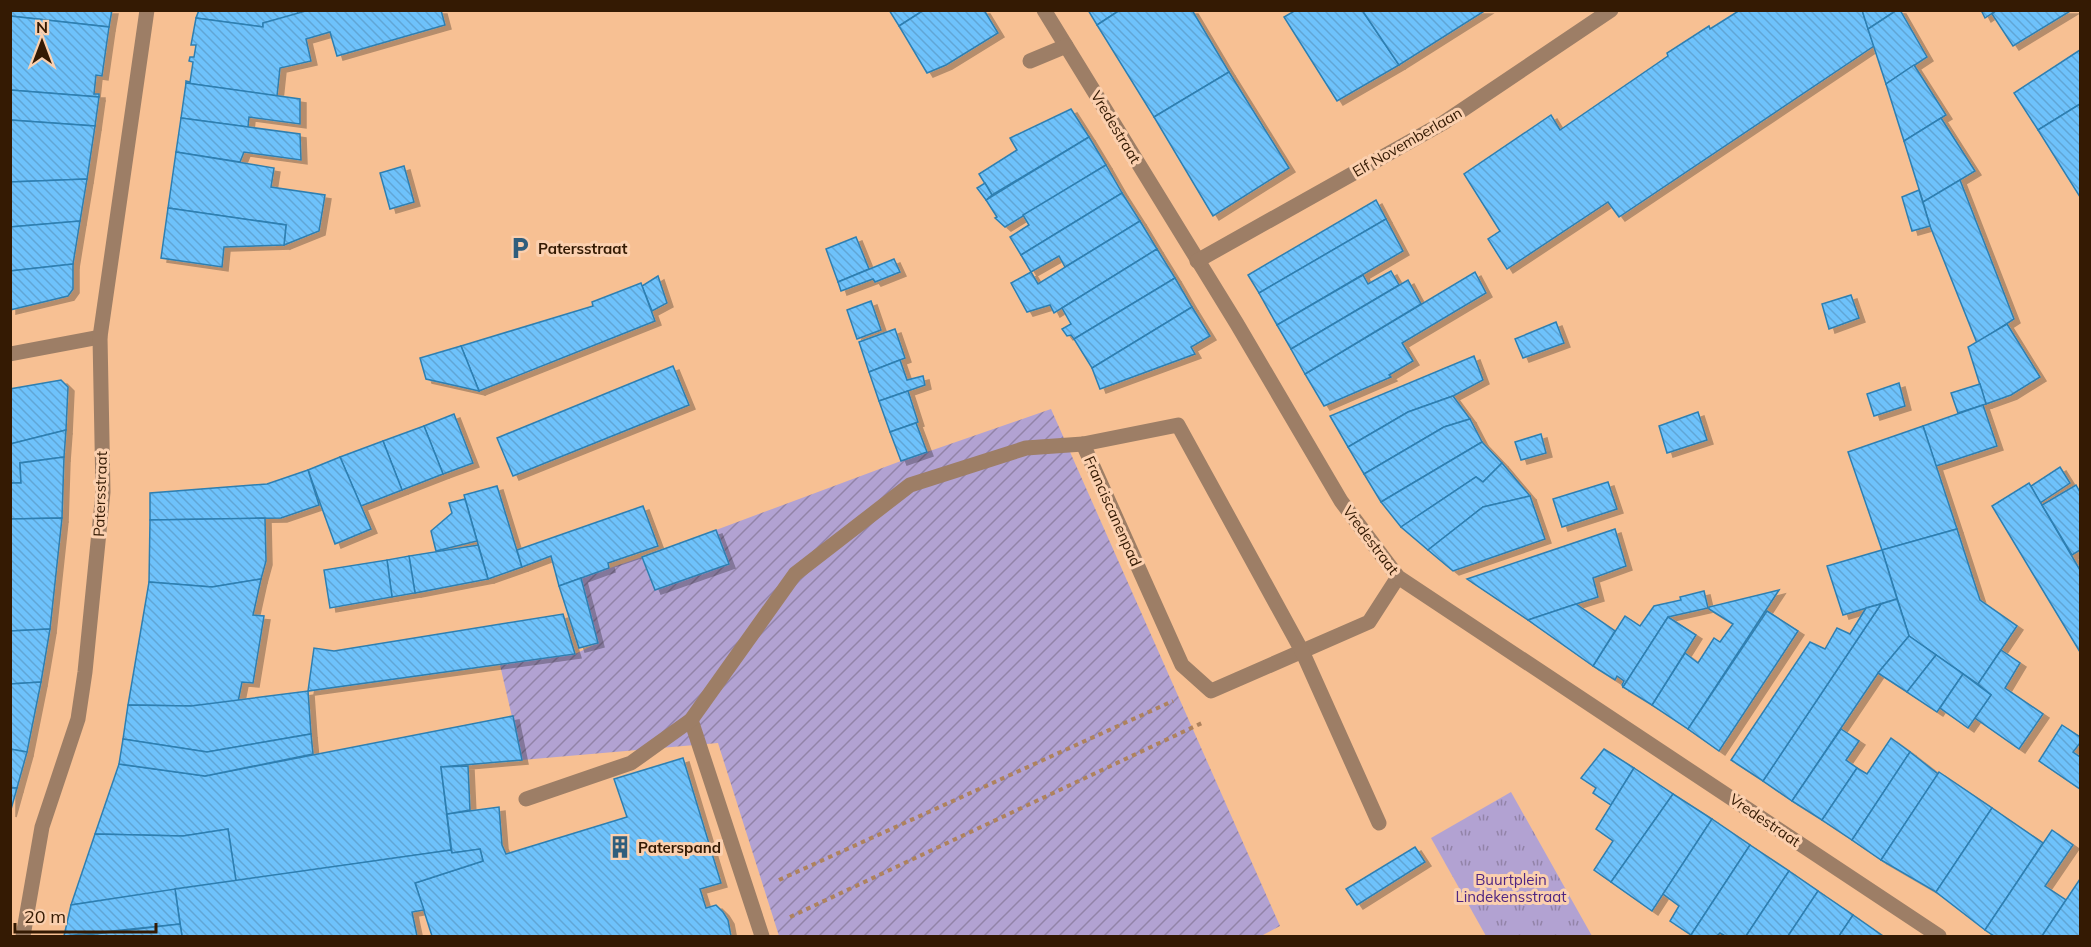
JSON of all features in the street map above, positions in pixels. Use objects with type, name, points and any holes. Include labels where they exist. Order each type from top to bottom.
[{"type":"street","name":"Patersstraat","points":[[23,936],[42,827],[78,719],[85,672],[103,492],[100,337],[147,10]]},
{"type":"street","name":"Vredestraat","points":[[1044,10],[1237,324],[1341,501],[1398,577],[1939,936]]},
{"type":"street","name":"Elf Novemberlaan","points":[[1197,261],[1443,123],[1611,10]]},
{"type":"street","points":[[1030,61],[1066,46]]},
{"type":"street","points":[[10,354],[100,337]]},
{"type":"street","points":[[1083,444],[1178,425],[1302,651],[1379,823]]},
{"type":"street","name":"Franciscanenpad","points":[[525,799],[631,763],[691,720],[795,574],[910,484],[1026,448],[1083,444],[1182,665],[1211,691]]},
{"type":"street","points":[[1211,691],[1369,622],[1398,577]]},
{"type":"street","points":[[691,720],[761,934]]},
{"type":"path","points":[[748,894],[1190,693],[1211,691],[1208,720],[761,934]]},
{"type":"green space","points":[[1051,409],[1280,926],[1261,936],[779,936],[718,743],[522,760],[500,665],[575,654],[598,643],[581,578],[642,557],[655,590],[728,564],[716,530],[901,461]]},
{"type":"green space","name":"Buurtplein Lindekensstraat","points":[[1511,792],[1592,936],[1486,936],[1431,838]]},
{"type":"building","points":[[10,10],[112,10],[109,27],[10,16]]},
{"type":"building","points":[[199,10],[297,10],[298,14],[263,23],[263,27],[196,18]]},
{"type":"building","points":[[309,10],[441,10],[445,25],[337,56],[330,32],[306,39],[311,61],[280,68],[277,96],[186,83],[186,81],[190,82],[193,62],[189,61],[190,57],[194,57],[196,45],[191,45],[196,18],[263,27],[263,23]]},
{"type":"building","points":[[889,10],[924,10],[899,26]]},
{"type":"building","points":[[924,10],[984,10],[998,33],[946,65],[927,73],[899,26]]},
{"type":"building","points":[[1088,10],[1120,10],[1097,25]]},
{"type":"building","points":[[1120,10],[1192,10],[1229,72],[1154,117],[1097,25]]},
{"type":"building","points":[[1296,10],[1362,10],[1399,65],[1337,101],[1284,17]]},
{"type":"building","points":[[1362,10],[1486,10],[1399,65]]},
{"type":"building","points":[[1740,10],[1862,10],[1874,46],[1619,217],[1608,202],[1507,269],[1488,239],[1500,231],[1464,174],[1551,115],[1560,130],[1668,56],[1667,53],[1709,26],[1710,29]]},
{"type":"building","points":[[1862,10],[1897,10],[1868,29]]},
{"type":"building","points":[[1900,10],[1927,57],[1886,84],[1868,29]]},
{"type":"building","points":[[1981,10],[1997,10],[1985,18]]},
{"type":"building","points":[[1997,10],[2072,10],[2013,46],[1992,14]]},
{"type":"building","points":[[10,16],[109,27],[102,76],[96,75],[94,94],[99,94],[99,97],[10,90]]},
{"type":"building","points":[[2080,50],[2080,104],[2038,130],[2014,93]]},
{"type":"building","points":[[1914,65],[1946,115],[1904,141],[1886,84]]},
{"type":"building","points":[[1229,72],[1289,168],[1213,216],[1154,117]]},
{"type":"building","points":[[186,83],[300,99],[300,124],[249,117],[248,127],[181,118]]},
{"type":"building","points":[[10,90],[99,97],[95,126],[10,120]]},
{"type":"building","points":[[2080,104],[2080,197],[2038,130]]},
{"type":"building","points":[[1071,109],[1089,137],[992,195],[979,174],[1017,150],[1010,138]]},
{"type":"building","points":[[181,118],[300,134],[301,160],[244,152],[240,162],[176,152]]},
{"type":"building","points":[[1941,118],[1975,171],[1923,202],[1904,141]]},
{"type":"building","points":[[10,120],[95,126],[87,179],[10,182]]},
{"type":"building","points":[[1089,137],[1106,165],[1005,227],[995,218],[997,217],[986,200]]},
{"type":"building","points":[[176,152],[274,168],[271,187],[325,195],[319,231],[284,245],[286,225],[168,208]]},
{"type":"building","points":[[1106,165],[1122,193],[1021,255],[1010,237],[1029,225],[1023,215]]},
{"type":"building","points":[[404,166],[414,202],[390,209],[380,173]]},
{"type":"building","points":[[87,179],[80,221],[10,227],[10,182]]},
{"type":"building","points":[[1960,180],[2014,319],[1977,343],[1930,226],[1923,202]]},
{"type":"building","points":[[985,183],[992,195],[986,200],[977,188]]},
{"type":"building","points":[[1919,190],[1930,226],[1912,231],[1902,197]]},
{"type":"building","points":[[1122,193],[1140,221],[1065,267],[1059,256],[1031,272],[1021,255]]},
{"type":"building","points":[[1376,200],[1386,219],[1259,293],[1248,275]]},
{"type":"building","points":[[168,208],[286,225],[284,245],[224,247],[222,267],[161,258]]},
{"type":"building","points":[[1386,219],[1403,251],[1277,325],[1259,293]]},
{"type":"building","points":[[80,221],[73,264],[10,271],[10,227]]},
{"type":"building","points":[[1140,221],[1157,249],[1054,313],[1050,305],[1027,312],[1011,283],[1031,272],[1038,284]]},
{"type":"building","points":[[856,237],[869,269],[838,282],[826,249]]},
{"type":"building","points":[[1157,249],[1175,278],[1074,339],[1071,335],[1067,336],[1062,329],[1071,324],[1062,308]]},
{"type":"building","points":[[894,259],[900,272],[875,282],[873,279],[841,291],[838,282]]},
{"type":"building","points":[[73,264],[73,289],[68,296],[10,310],[10,271]]},
{"type":"building","points":[[1391,271],[1399,285],[1291,349],[1277,325],[1363,275],[1368,284]]},
{"type":"building","points":[[1475,272],[1486,293],[1402,343],[1413,361],[1389,375],[1391,377],[1324,406],[1305,374]]},
{"type":"building","points":[[658,276],[667,303],[652,311],[642,286]]},
{"type":"building","points":[[1175,278],[1192,307],[1092,368],[1074,339]]},
{"type":"building","points":[[1408,280],[1421,304],[1305,374],[1291,349]]},
{"type":"building","points":[[641,283],[655,321],[479,391],[461,346],[593,306],[592,302]]},
{"type":"building","points":[[1851,295],[1859,318],[1829,329],[1822,304]]},
{"type":"building","points":[[871,301],[881,330],[857,339],[847,310]]},
{"type":"building","points":[[1192,307],[1210,336],[1191,347],[1195,354],[1100,389],[1092,368]]},
{"type":"building","points":[[1556,322],[1564,343],[1523,358],[1515,339]]},
{"type":"building","points":[[2007,324],[2040,377],[2011,395],[1986,404],[1968,347]]},
{"type":"building","points":[[895,329],[905,358],[869,372],[859,342]]},
{"type":"building","points":[[461,346],[479,391],[426,379],[420,358]]},
{"type":"building","points":[[1474,356],[1483,380],[1453,396],[1408,412],[1348,447],[1330,416]]},
{"type":"building","points":[[900,360],[907,380],[923,376],[925,385],[879,401],[869,372]]},
{"type":"building","points":[[673,366],[689,405],[513,476],[497,438]]},
{"type":"building","points":[[61,380],[68,387],[66,430],[10,444],[10,389]]},
{"type":"building","points":[[1899,383],[1905,406],[1874,416],[1867,394]]},
{"type":"building","points":[[1980,384],[1986,404],[1958,413],[1951,393]]},
{"type":"building","points":[[908,391],[918,422],[890,432],[879,401]]},
{"type":"building","points":[[1453,396],[1470,419],[1444,427],[1364,474],[1348,447],[1408,412]]},
{"type":"building","points":[[1983,405],[1997,446],[1936,466],[1923,426]]},
{"type":"building","points":[[1698,412],[1707,440],[1667,453],[1659,426]]},
{"type":"building","points":[[454,414],[473,463],[443,474],[424,426]]},
{"type":"building","points":[[1470,419],[1482,442],[1381,502],[1364,474],[1444,427]]},
{"type":"building","points":[[916,423],[927,452],[901,461],[890,432]]},
{"type":"building","points":[[424,426],[443,474],[402,490],[383,441]]},
{"type":"building","points":[[1923,426],[1957,529],[1882,550],[1848,452]]},
{"type":"building","points":[[66,430],[64,457],[20,463],[21,483],[10,483],[10,444]]},
{"type":"building","points":[[1541,434],[1546,453],[1521,460],[1515,442]]},
{"type":"building","points":[[383,441],[402,490],[361,506],[340,457]]},
{"type":"building","points":[[1482,442],[1502,463],[1483,482],[1476,477],[1401,527],[1381,502]]},
{"type":"building","points":[[64,457],[62,518],[10,519],[10,483],[21,483],[20,463]]},
{"type":"building","points":[[340,457],[371,529],[335,544],[308,470]]},
{"type":"building","points":[[1502,463],[1530,496],[1483,507],[1428,550],[1401,527],[1476,477],[1483,482]]},
{"type":"building","points":[[2060,467],[2070,483],[2040,503],[2031,486]]},
{"type":"building","points":[[308,470],[319,505],[281,518],[150,520],[150,493],[267,484]]},
{"type":"building","points":[[1608,482],[1617,509],[1562,527],[1553,499]]},
{"type":"building","points":[[2029,483],[2080,570],[2080,652],[1992,506]]},
{"type":"building","points":[[2076,485],[2080,492],[2080,550],[2072,555],[2042,505]]},
{"type":"building","points":[[497,486],[522,567],[488,579],[464,495]]},
{"type":"building","points":[[1530,496],[1545,539],[1453,571],[1428,550],[1483,507]]},
{"type":"building","points":[[465,499],[477,541],[436,551],[431,531],[452,513],[449,503]]},
{"type":"building","points":[[643,506],[658,546],[608,563],[609,568],[559,586],[551,556],[522,567],[517,550]]},
{"type":"building","points":[[62,518],[50,629],[10,631],[10,519]]},
{"type":"building","points":[[265,518],[266,561],[261,579],[212,587],[149,582],[150,520]]},
{"type":"building","points":[[1615,529],[1626,566],[1593,578],[1598,597],[1528,620],[1467,579]]},
{"type":"building","points":[[1957,529],[1980,600],[2017,626],[1978,684],[1909,636],[1882,550]]},
{"type":"building","points":[[716,530],[729,564],[655,590],[642,557]]},
{"type":"building","points":[[478,545],[488,579],[415,593],[409,556]]},
{"type":"building","points":[[1882,550],[1897,599],[1843,615],[1827,566]]},
{"type":"building","points":[[409,556],[415,593],[392,597],[387,560]]},
{"type":"building","points":[[387,560],[392,597],[330,608],[324,570]]},
{"type":"building","points":[[581,578],[598,643],[579,648],[559,586]]},
{"type":"building","points":[[261,579],[253,615],[264,616],[253,683],[242,682],[238,702],[191,706],[128,705],[149,582],[212,587]]},
{"type":"building","points":[[1779,590],[1688,729],[1652,705],[1685,653],[1698,663],[1714,638],[1720,642],[1733,624],[1709,607]]},
{"type":"building","points":[[1704,591],[1708,608],[1668,617],[1623,687],[1624,681],[1617,676],[1615,680],[1593,666],[1625,616],[1640,626],[1654,606],[1681,600],[1680,597]]},
{"type":"building","points":[[1897,599],[1909,636],[1878,673],[1792,801],[1763,781],[1881,604]]},
{"type":"building","points":[[1576,604],[1615,631],[1593,666],[1528,620]]},
{"type":"building","points":[[1881,604],[1763,781],[1731,760],[1810,642],[1825,649],[1837,628],[1850,634],[1866,608]]},
{"type":"building","points":[[1767,611],[1798,631],[1719,751],[1688,729]]},
{"type":"building","points":[[563,614],[575,654],[308,691],[314,648],[334,651]]},
{"type":"building","points":[[1668,617],[1696,635],[1652,705],[1623,687]]},
{"type":"building","points":[[50,629],[41,682],[10,684],[10,631]]},
{"type":"building","points":[[1909,636],[1936,655],[1907,692],[1878,673]]},
{"type":"building","points":[[2001,650],[2020,663],[2005,688],[2043,714],[2019,749],[1975,718],[1991,695],[1978,684]]},
{"type":"building","points":[[1936,655],[1963,674],[1937,712],[1907,692]]},
{"type":"building","points":[[1963,674],[1991,695],[1968,728],[1940,708]]},
{"type":"building","points":[[41,682],[27,752],[10,749],[10,684]]},
{"type":"building","points":[[308,691],[311,734],[207,752],[123,739],[128,705],[191,706]]},
{"type":"building","points":[[513,716],[522,760],[441,767],[451,850],[236,881],[228,829],[183,836],[95,834],[119,764],[205,776]]},
{"type":"building","points":[[2062,725],[2080,737],[2080,743],[2073,752],[2080,757],[2080,789],[2039,761]]},
{"type":"building","points":[[1841,729],[1859,741],[1846,760],[1857,768],[1822,820],[1792,801]]},
{"type":"building","points":[[311,734],[313,754],[205,776],[119,764],[123,739],[207,752]]},
{"type":"building","points":[[1891,738],[1910,752],[1852,840],[1822,820],[1857,768],[1867,774]]},
{"type":"building","points":[[10,749],[27,752],[17,788],[10,788]]},
{"type":"building","points":[[1604,749],[1634,768],[1611,805],[1593,793],[1596,788],[1581,778]]},
{"type":"building","points":[[1910,752],[1938,774],[1881,860],[1852,840]]},
{"type":"building","name":"Paterspand","points":[[683,758],[721,883],[700,889],[706,908],[716,905],[723,912],[728,920],[731,936],[432,936],[415,883],[483,861],[480,849],[452,853],[447,814],[499,807],[502,845],[506,854],[627,817],[614,779]]},
{"type":"building","points":[[468,766],[470,810],[447,814],[441,767]]},
{"type":"building","points":[[1634,768],[1673,794],[1611,882],[1594,870],[1613,841],[1596,829]]},
{"type":"building","points":[[1939,772],[1992,808],[1936,892],[1881,860]]},
{"type":"building","points":[[10,788],[17,788],[10,813]]},
{"type":"building","points":[[1673,794],[1712,819],[1652,911],[1611,882]]},
{"type":"building","points":[[1992,808],[2043,843],[1985,930],[1936,892]]},
{"type":"building","points":[[1712,819],[1750,845],[1691,935],[1670,921],[1679,906],[1663,894]]},
{"type":"building","points":[[228,829],[236,881],[71,905],[95,834],[183,836]]},
{"type":"building","points":[[2052,830],[2073,845],[2045,886],[2066,900],[2042,936],[1994,936],[1985,930]]},
{"type":"building","points":[[1750,845],[1789,871],[1746,936],[1725,936],[1720,933],[1717,936],[1691,935]]},
{"type":"building","points":[[1415,847],[1425,862],[1357,905],[1346,889]]},
{"type":"building","points":[[480,849],[483,861],[415,883],[424,910],[412,912],[417,936],[182,936],[175,889],[451,850],[452,853]]},
{"type":"building","points":[[1789,871],[1818,891],[1788,936],[1746,936]]},
{"type":"building","points":[[2080,879],[2080,936],[2042,936]]},
{"type":"building","points":[[175,889],[180,924],[64,936],[71,905]]},
{"type":"building","points":[[1818,891],[1853,915],[1839,936],[1788,936]]},
{"type":"building","points":[[1853,915],[1883,936],[1839,936]]},
{"type":"building","points":[[180,924],[182,936],[78,936]]},
{"type":"place","name":"Patersstraat","points":[[520,248]]},
{"type":"place","name":"Paterspand","points":[[620,847]]}]
